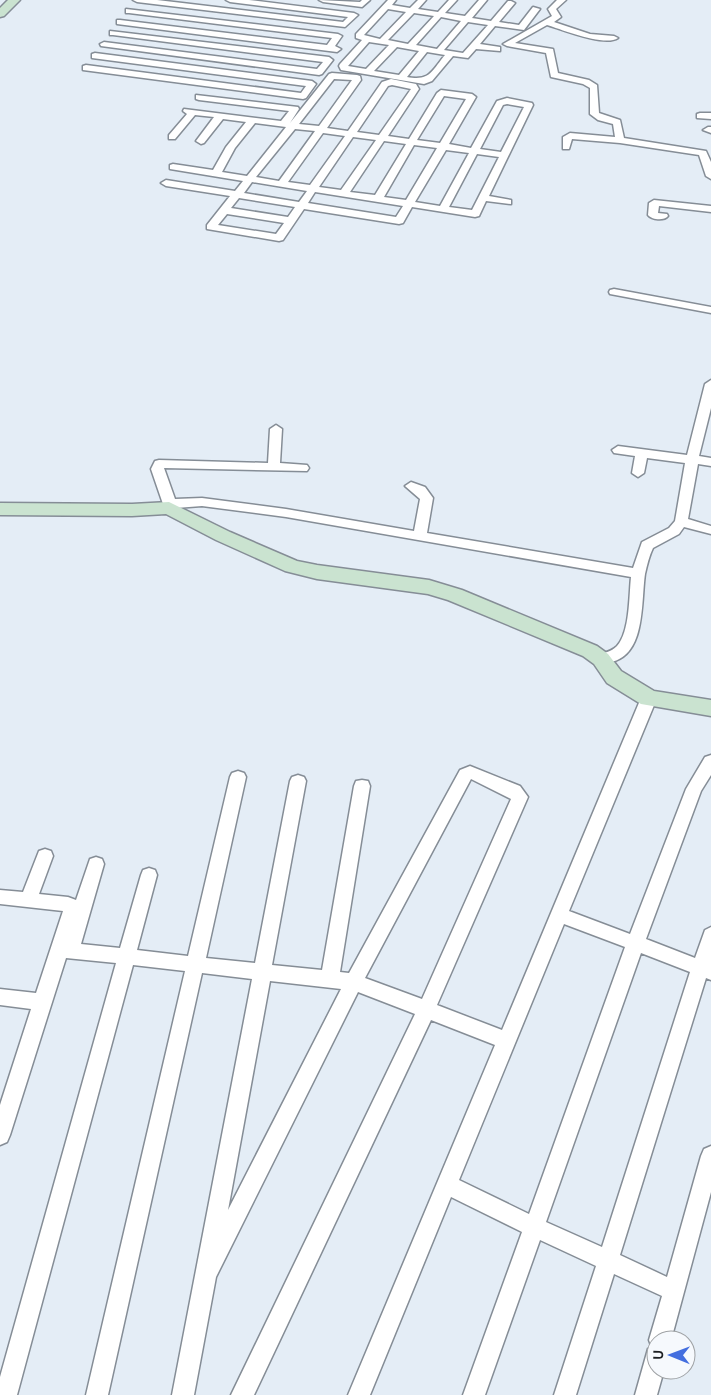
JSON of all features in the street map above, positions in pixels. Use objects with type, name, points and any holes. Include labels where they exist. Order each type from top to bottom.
[{"type":"main road","points":[[0,14],[14,0]]},
{"type":"main road","points":[[0,509],[132,510],[164,507],[223,536],[292,566],[317,572],[429,587],[455,595],[590,651],[604,663],[614,676],[649,698],[711,708]]},
{"type":"street","points":[[230,0],[277,3],[354,15],[345,26],[177,2],[140,0],[131,11],[338,36],[329,48]]},
{"type":"street","points":[[322,0],[362,5],[366,0]]},
{"type":"street","points":[[382,42],[422,0]]},
{"type":"street","points":[[410,47],[453,0]]},
{"type":"street","points":[[438,52],[483,0]]},
{"type":"street","points":[[562,0],[552,9],[557,16],[548,23],[507,44],[550,51],[554,76],[586,82],[594,87],[595,114],[601,118],[617,122],[620,140]]},
{"type":"street","points":[[277,3],[187,111],[505,156]]},
{"type":"street","points":[[493,24],[496,36],[475,46],[466,56],[382,42],[359,36],[389,3],[412,10],[520,28],[536,9]]},
{"type":"street","points":[[493,24],[511,3]]},
{"type":"street","points":[[160,27],[170,16]]},
{"type":"street","points":[[86,68],[302,96],[312,84],[97,56],[108,45],[319,72],[329,60],[115,33],[124,22],[339,49]]},
{"type":"street","points":[[548,23],[589,36],[614,38]]},
{"type":"street","points":[[146,49],[157,38]]},
{"type":"street","points":[[367,39],[343,66],[347,70],[422,82],[430,79],[451,54]]},
{"type":"street","points":[[368,73],[395,44]]},
{"type":"street","points":[[475,46],[497,49]]},
{"type":"street","points":[[401,78],[425,50]]},
{"type":"street","points":[[131,74],[142,62]]},
{"type":"street","points":[[282,183],[357,78],[332,76],[288,124],[250,178],[211,226],[279,238],[384,84],[392,82],[413,86],[415,89],[344,193]]},
{"type":"street","points":[[166,183],[399,221],[472,97],[442,94],[378,198]]},
{"type":"street","points":[[199,97],[295,109],[288,124]]},
{"type":"street","points":[[173,167],[475,214],[530,107],[527,104],[507,101],[500,103],[443,209]]},
{"type":"street","points":[[172,138],[193,112]]},
{"type":"street","points":[[201,141],[221,115]]},
{"type":"street","points":[[700,116],[711,116]]},
{"type":"street","points":[[216,173],[232,146],[253,119]]},
{"type":"street","points":[[566,147],[568,137],[570,136],[620,140],[708,152],[711,176]]},
{"type":"street","points":[[484,198],[507,202]]},
{"type":"street","points":[[664,216],[653,215],[649,203],[711,209]]},
{"type":"street","points":[[224,210],[291,221]]},
{"type":"street","points":[[614,292],[711,310]]},
{"type":"street","points":[[604,663],[617,655],[628,642],[633,624],[638,574],[647,545],[674,531],[681,522],[692,460],[711,384]]},
{"type":"street","points":[[274,467],[276,429]]},
{"type":"street","points":[[618,450],[711,462]]},
{"type":"street","points":[[638,473],[642,453]]},
{"type":"street","points":[[303,468],[159,464],[157,469],[164,507],[202,502],[224,504],[326,519],[638,574]]},
{"type":"street","points":[[411,486],[420,490],[427,498],[420,536]]},
{"type":"street","points":[[681,522],[711,530]]},
{"type":"street","points":[[358,1395],[649,698]]},
{"type":"street","points":[[474,1395],[636,944],[694,789],[711,761]]},
{"type":"street","points":[[205,1276],[354,982],[466,774],[470,772],[514,791],[520,797],[427,1008],[242,1395]]},
{"type":"street","points":[[97,1395],[238,777]]},
{"type":"street","points":[[183,1395],[298,780]]},
{"type":"street","points":[[330,978],[362,786]]},
{"type":"street","points":[[28,900],[45,856]]},
{"type":"street","points":[[0,1135],[42,1002],[96,864]]},
{"type":"street","points":[[6,1395],[149,875]]},
{"type":"street","points":[[0,897],[68,904],[71,906],[72,910],[64,949]]},
{"type":"street","points":[[558,914],[706,970]]},
{"type":"street","points":[[565,1395],[607,1260],[706,970],[711,935]]},
{"type":"street","points":[[64,949],[354,982],[427,1008],[506,1040]]},
{"type":"street","points":[[0,997],[42,1002]]},
{"type":"street","points":[[663,1330],[711,1156]]},
{"type":"street","points":[[446,1184],[534,1227],[673,1290]]},
{"type":"street","points":[[646,1395],[650,1380]]}]
